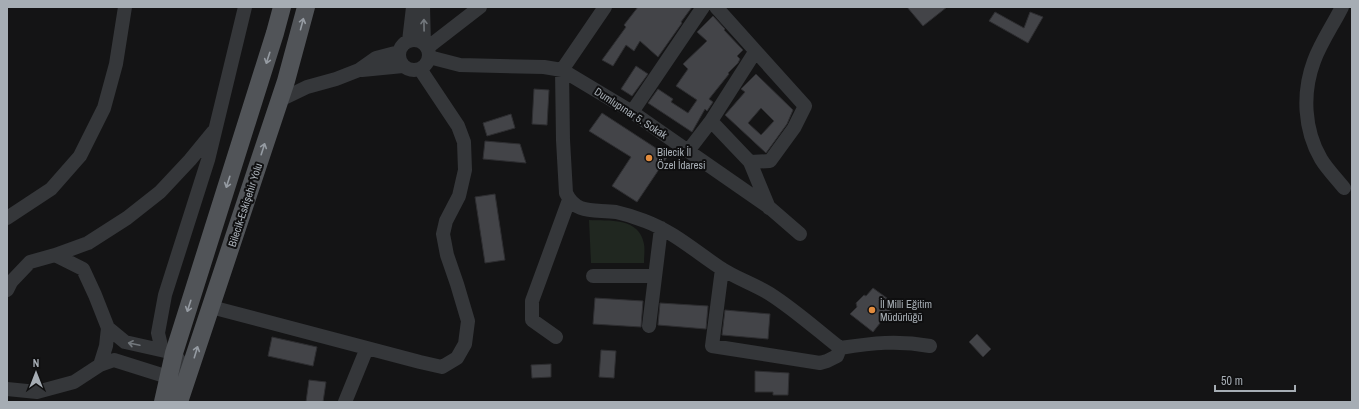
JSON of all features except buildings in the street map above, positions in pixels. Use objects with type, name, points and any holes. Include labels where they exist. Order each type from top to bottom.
[{"type":"main road","name":"Bilecik-Eskişehir Yolu","points":[[163,402],[168,377],[168,352],[275,34],[282,7]]},
{"type":"main road","name":"Bilecik-Eskişehir Yolu","points":[[179,402],[280,100],[306,7]]},
{"type":"street","points":[[7,218],[51,189],[80,156],[104,108],[116,64],[125,7]]},
{"type":"street","points":[[189,375],[168,352],[158,333],[165,295],[208,160],[245,7]]},
{"type":"street","points":[[409,41],[413,7]]},
{"type":"street","points":[[423,7],[425,57]]},
{"type":"street","points":[[359,70],[403,66],[411,70],[480,7]]},
{"type":"street","points":[[605,7],[562,70],[565,178],[566,193],[569,200],[575,206],[584,209],[616,212],[661,228],[722,269],[769,293],[840,348],[886,342],[930,346]]},
{"type":"street","points":[[632,112],[703,7]]},
{"type":"street","points":[[716,7],[805,106],[794,128],[770,161],[750,162]]},
{"type":"street","points":[[1342,7],[1314,60],[1308,84],[1306,108],[1309,128],[1316,150],[1321,160],[1344,188]]},
{"type":"street","points":[[211,307],[442,367],[457,358],[466,344],[468,321],[447,255],[443,234],[446,221],[459,196],[465,170],[464,142],[458,126],[425,57],[414,40],[405,43],[399,52],[399,57],[403,66]]},
{"type":"street","points":[[280,100],[307,87],[336,79],[359,70],[376,58],[399,52]]},
{"type":"street","points":[[688,150],[711,121],[755,52]]},
{"type":"street","name":"Dumlupınar 5. Sokak","points":[[425,57],[460,65],[544,67],[562,70],[632,112],[688,150],[770,208],[800,234]]},
{"type":"street","points":[[711,121],[750,162],[770,208]]},
{"type":"street","points":[[7,290],[11,282],[30,262],[88,243],[127,218],[160,192],[216,129]]},
{"type":"street","points":[[556,337],[532,320],[532,301],[569,200]]},
{"type":"street","points":[[649,326],[661,228]]},
{"type":"street","points":[[88,243],[83,269],[108,328],[106,346],[100,365]]},
{"type":"street","points":[[55,255],[83,269]]},
{"type":"street","points":[[722,269],[712,346],[820,363],[837,356],[840,348]]},
{"type":"street","points":[[593,276],[655,276]]},
{"type":"street","points":[[108,328],[125,342],[168,352]]},
{"type":"street","points":[[345,402],[368,348]]},
{"type":"street","points":[[7,389],[40,397],[74,382],[100,365],[114,360],[168,377],[189,375]]},
{"type":"shaded area","points":[[589,220],[622,222],[636,229],[641,235],[644,244],[644,263],[591,263]]},
{"type":"place","name":"Bilecik İl Özel İdaresi","points":[[649,158]]},
{"type":"place","name":"İl Milli Eğitim Müdürlüğü","points":[[872,310]]}]
